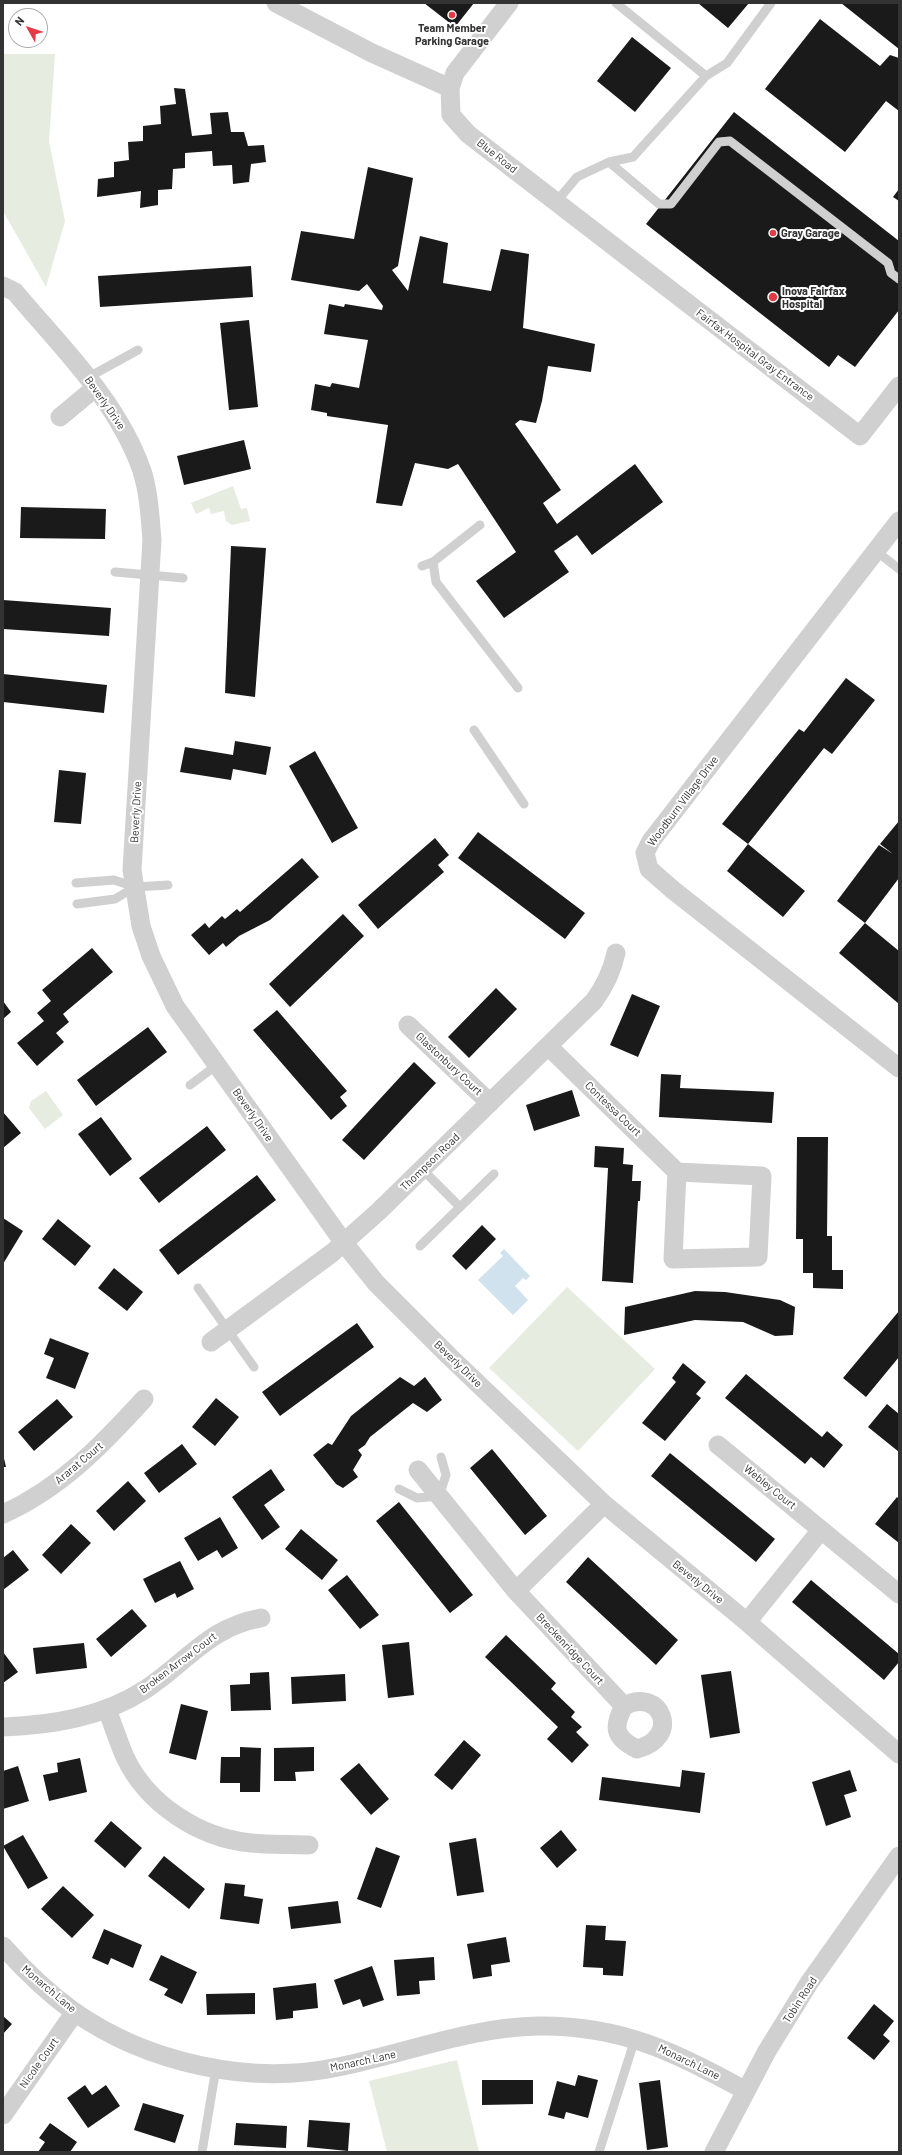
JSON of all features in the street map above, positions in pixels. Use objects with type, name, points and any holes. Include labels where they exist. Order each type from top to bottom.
[{"type":"street","points":[[276,3],[372,53],[450,88]]},
{"type":"street","name":"Blue Road","points":[[509,3],[455,73],[450,88],[451,115],[468,134],[650,275]]},
{"type":"street","name":"Fairfax Hospital Gray Entrance","points":[[650,275],[860,436],[899,386]]},
{"type":"street","name":"Beverly Drive","points":[[3,286],[14,292],[91,383],[117,417],[131,444],[142,472],[148,500],[152,540],[132,870],[141,926],[163,986],[175,1006],[344,1243],[376,1283],[449,1356],[604,1504],[747,1622],[899,1754]]},
{"type":"street","points":[[60,417],[91,383]]},
{"type":"street","name":"Woodburn Village Drive","points":[[899,521],[651,841],[645,853],[649,869],[673,890],[899,1068]]},
{"type":"street","name":"Thompson Road","points":[[211,1342],[344,1243],[422,1169],[597,997],[604,987],[612,968],[616,953]]},
{"type":"street","name":"Glastonbury Court","points":[[408,1025],[490,1103]]},
{"type":"street","name":"Contessa Court","points":[[548,1046],[678,1172]]},
{"type":"street","points":[[678,1172],[762,1176],[758,1257],[673,1259],[678,1172]]},
{"type":"street","name":"Ararat Court","points":[[3,1514],[44,1492],[74,1470],[108,1439],[144,1399]]},
{"type":"street","name":"Webley Court","points":[[718,1445],[899,1594]]},
{"type":"street","name":"Breckenridge Court","points":[[418,1470],[516,1591],[624,1706]]},
{"type":"street","points":[[516,1591],[604,1504]]},
{"type":"street","points":[[747,1622],[822,1530]]},
{"type":"street","name":"Broken Arrow Court","points":[[3,1727],[40,1725],[72,1720],[107,1709],[146,1689],[210,1637],[229,1627],[261,1618]]},
{"type":"street","points":[[107,1709],[126,1758],[138,1778],[155,1798],[177,1817],[199,1829],[225,1838],[250,1843],[309,1845]]},
{"type":"street","name":"Tobin Road","points":[[714,2152],[767,2050],[809,1983],[899,1856]]},
{"type":"street","name":"Monarch Lane","points":[[3,1946],[23,1969],[74,2012],[109,2032],[147,2049],[184,2061],[216,2068],[258,2073],[292,2073],[335,2068],[468,2035],[509,2028],[539,2026],[580,2028],[635,2039],[692,2060],[746,2091]]},
{"type":"street","name":"Nicole Court","points":[[3,2115],[74,2012]]},
{"type":"lane","points":[[616,3],[706,76]]},
{"type":"lane","points":[[556,202],[577,177],[609,162],[633,157],[706,76],[727,63],[771,3]]},
{"type":"lane","points":[[609,162],[659,204],[671,204],[719,142],[730,142],[888,263],[891,273],[899,279]]},
{"type":"lane","points":[[91,383],[138,350]]},
{"type":"lane","points":[[422,566],[433,562],[480,525]]},
{"type":"lane","points":[[876,551],[899,569]]},
{"type":"lane","points":[[433,562],[436,582],[518,688]]},
{"type":"lane","points":[[115,572],[182,578]]},
{"type":"lane","points":[[474,730],[524,804]]},
{"type":"lane","points":[[76,883],[114,880],[135,887],[168,885]]},
{"type":"lane","points":[[77,904],[115,899],[135,887]]},
{"type":"lane","points":[[190,1085],[217,1065]]},
{"type":"lane","points":[[422,1169],[460,1207]]},
{"type":"lane","points":[[420,1246],[494,1174]]},
{"type":"lane","points":[[198,1288],[254,1368]]},
{"type":"lane","points":[[399,1489],[417,1498],[439,1496],[446,1475],[441,1457]]},
{"type":"lane","points":[[599,2152],[635,2039]]},
{"type":"lane","points":[[202,2152],[216,2068]]},
{"type":"shaded area","points":[[3,54],[55,54],[49,142],[65,221],[46,287],[3,211]]},
{"type":"shaded area","points":[[233,486],[241,509],[247,508],[250,521],[232,525],[226,521],[224,511],[211,514],[209,508],[196,514],[191,503]]},
{"type":"shaded area","points":[[46,1091],[63,1115],[45,1129],[29,1108],[31,1101]]},
{"type":"shaded area","points":[[567,1287],[655,1369],[578,1451],[489,1368]]},
{"type":"shaded area","points":[[457,2060],[479,2152],[387,2152],[369,2081]]},
{"type":"water","points":[[504,1249],[530,1276],[526,1280],[523,1278],[515,1286],[528,1300],[513,1315],[478,1280],[503,1256],[500,1253]]},
{"type":"building","name":"Team Member Parking Garage","points":[[424,3],[474,3],[455,27]]},
{"type":"building","points":[[698,3],[749,3],[728,28]]},
{"type":"building","points":[[841,3],[899,3],[899,49]]},
{"type":"building","points":[[820,19],[880,66],[890,55],[899,58],[899,111],[886,101],[845,152],[765,89]]},
{"type":"building","points":[[632,37],[671,68],[635,112],[597,81]]},
{"type":"building","points":[[174,88],[185,89],[192,136],[212,134],[210,113],[228,112],[231,132],[244,132],[248,146],[264,145],[266,162],[251,164],[249,182],[233,184],[232,165],[213,166],[212,151],[185,153],[185,168],[173,169],[172,189],[158,190],[158,205],[140,208],[141,191],[97,197],[98,179],[114,177],[114,162],[129,160],[128,142],[143,141],[143,126],[161,124],[160,106],[176,104]]},
{"type":"building","name":"Gray Garage","points":[[734,112],[899,241],[899,310],[855,367],[838,355],[829,367],[646,224]]},
{"type":"building","points":[[368,167],[413,178],[398,266],[392,270],[408,291],[420,236],[448,243],[443,283],[491,291],[501,249],[529,254],[523,328],[595,344],[591,372],[548,366],[542,401],[536,423],[520,420],[515,424],[561,490],[543,503],[557,524],[635,464],[663,502],[592,555],[577,535],[554,551],[569,572],[504,618],[476,581],[516,552],[458,464],[448,469],[415,463],[402,506],[376,503],[388,425],[327,416],[327,413],[311,410],[315,384],[330,387],[332,383],[359,388],[368,340],[324,334],[329,304],[344,307],[345,304],[382,310],[383,306],[367,284],[359,291],[291,280],[301,231],[354,239]]},
{"type":"building","points":[[899,189],[899,201],[893,197]]},
{"type":"building","points":[[251,266],[253,297],[100,307],[98,276]]},
{"type":"building","points":[[249,320],[258,407],[229,410],[220,323]]},
{"type":"building","points":[[244,440],[251,469],[184,485],[177,456]]},
{"type":"building","points":[[21,507],[106,509],[105,539],[20,538]]},
{"type":"building","points":[[231,546],[266,548],[255,697],[225,693]]},
{"type":"building","points":[[3,600],[111,608],[109,636],[3,629]]},
{"type":"building","points":[[3,674],[107,685],[104,713],[3,702]]},
{"type":"building","points":[[846,678],[875,700],[832,754],[824,748],[748,844],[722,824],[799,729],[804,732]]},
{"type":"building","points":[[235,741],[271,747],[266,775],[233,769],[231,780],[180,772],[185,747],[233,755]]},
{"type":"building","points":[[315,751],[358,828],[332,843],[289,766]]},
{"type":"building","points":[[59,770],[86,773],[81,824],[54,822]]},
{"type":"building","points":[[899,821],[899,878],[865,923],[837,901],[879,845],[893,854],[880,844]]},
{"type":"building","points":[[478,832],[585,913],[565,939],[458,858]]},
{"type":"building","points":[[435,838],[449,855],[438,865],[444,872],[378,929],[358,905]]},
{"type":"building","points":[[748,844],[805,891],[783,917],[727,871]]},
{"type":"building","points":[[302,858],[319,877],[270,920],[239,936],[226,947],[223,943],[209,955],[191,935],[205,923],[209,928],[222,916],[225,919],[237,909],[240,912]]},
{"type":"building","points":[[343,914],[364,936],[290,1007],[269,984]]},
{"type":"building","points":[[865,923],[899,951],[899,1004],[839,953]]},
{"type":"building","points":[[92,948],[113,972],[63,1014],[69,1022],[56,1033],[64,1042],[37,1066],[17,1043],[44,1021],[37,1013],[51,1001],[42,990]]},
{"type":"building","points":[[496,988],[517,1009],[469,1058],[448,1037]]},
{"type":"building","points":[[632,994],[660,1006],[638,1057],[610,1045]]},
{"type":"building","points":[[3,1001],[11,1012],[3,1019]]},
{"type":"building","points":[[277,1010],[347,1091],[340,1097],[347,1106],[331,1120],[253,1030]]},
{"type":"building","points":[[148,1027],[167,1052],[96,1106],[77,1080]]},
{"type":"building","points":[[414,1062],[436,1083],[364,1160],[342,1140]]},
{"type":"building","points":[[661,1074],[681,1075],[680,1088],[774,1092],[772,1123],[659,1117]]},
{"type":"building","points":[[572,1090],[580,1116],[534,1131],[526,1105]]},
{"type":"building","points":[[3,1112],[21,1133],[3,1148]]},
{"type":"building","points":[[101,1117],[132,1159],[110,1176],[78,1134]]},
{"type":"building","points":[[207,1126],[226,1150],[159,1203],[139,1178]]},
{"type":"building","points":[[797,1137],[828,1137],[827,1236],[832,1236],[832,1270],[843,1270],[843,1289],[813,1288],[813,1273],[803,1273],[803,1239],[796,1239]]},
{"type":"building","points":[[595,1146],[624,1148],[623,1164],[633,1165],[632,1181],[641,1181],[640,1201],[638,1201],[633,1283],[602,1281],[608,1168],[594,1167]]},
{"type":"building","points":[[257,1175],[276,1200],[178,1275],[159,1250]]},
{"type":"building","points":[[3,1218],[23,1231],[3,1264]]},
{"type":"building","points":[[58,1219],[91,1246],[75,1266],[42,1239]]},
{"type":"building","points":[[482,1225],[496,1239],[466,1270],[452,1256]]},
{"type":"building","points":[[114,1268],[143,1292],[127,1311],[98,1288]]},
{"type":"building","points":[[695,1291],[725,1292],[780,1300],[795,1307],[793,1335],[775,1336],[743,1322],[695,1320],[624,1335],[625,1307]]},
{"type":"building","points":[[899,1311],[899,1357],[866,1397],[843,1378]]},
{"type":"building","points":[[357,1323],[374,1347],[280,1416],[262,1392]]},
{"type":"building","points":[[50,1338],[89,1353],[75,1389],[46,1378],[54,1358],[44,1354]]},
{"type":"building","points":[[683,1363],[706,1382],[696,1394],[701,1398],[665,1441],[642,1423],[676,1382],[672,1378]]},
{"type":"building","points":[[746,1374],[822,1437],[827,1431],[843,1445],[824,1468],[811,1457],[805,1464],[725,1398]]},
{"type":"building","points":[[400,1377],[414,1386],[425,1377],[442,1400],[427,1412],[413,1403],[370,1437],[365,1445],[358,1450],[362,1455],[353,1470],[358,1477],[343,1488],[336,1484],[313,1455],[328,1443],[332,1445],[351,1416]]},
{"type":"building","points":[[216,1398],[239,1417],[215,1446],[192,1427]]},
{"type":"building","points":[[57,1399],[73,1417],[34,1451],[18,1432]]},
{"type":"building","points":[[887,1404],[899,1414],[899,1452],[868,1427]]},
{"type":"building","points":[[182,1444],[197,1464],[159,1493],[144,1473]]},
{"type":"building","points":[[492,1449],[547,1516],[525,1535],[470,1468]]},
{"type":"building","points":[[670,1453],[775,1539],[756,1562],[651,1476]]},
{"type":"building","points":[[3,1454],[6,1467],[3,1467]]},
{"type":"building","points":[[271,1469],[285,1490],[264,1505],[280,1527],[262,1540],[232,1497]]},
{"type":"building","points":[[128,1481],[146,1501],[114,1531],[96,1511]]},
{"type":"building","points":[[897,1497],[899,1499],[899,1543],[875,1524]]},
{"type":"building","points":[[399,1502],[473,1595],[450,1613],[376,1521]]},
{"type":"building","points":[[220,1517],[238,1548],[222,1558],[217,1550],[198,1561],[184,1538]]},
{"type":"building","points":[[71,1524],[91,1543],[61,1574],[42,1555]]},
{"type":"building","points":[[301,1529],[338,1560],[322,1580],[285,1549]]},
{"type":"building","points":[[13,1550],[29,1570],[3,1590],[3,1558]]},
{"type":"building","points":[[588,1557],[678,1640],[656,1665],[566,1582]]},
{"type":"building","points":[[180,1561],[194,1589],[177,1598],[175,1593],[155,1603],[143,1579]]},
{"type":"building","points":[[347,1575],[379,1615],[360,1629],[328,1590]]},
{"type":"building","points":[[811,1580],[899,1654],[899,1662],[884,1680],[792,1602]]},
{"type":"building","points":[[132,1609],[147,1626],[111,1657],[96,1639]]},
{"type":"building","points":[[506,1635],[556,1683],[551,1689],[575,1712],[571,1717],[582,1727],[576,1732],[589,1745],[572,1763],[547,1739],[558,1727],[485,1657]]},
{"type":"building","points":[[409,1642],[414,1695],[388,1698],[382,1645]]},
{"type":"building","points":[[84,1643],[87,1668],[36,1674],[33,1648]]},
{"type":"building","points":[[3,1652],[18,1672],[3,1683]]},
{"type":"building","points":[[731,1671],[740,1733],[710,1738],[701,1675]]},
{"type":"building","points":[[269,1672],[271,1710],[231,1711],[230,1685],[250,1684],[250,1673]]},
{"type":"building","points":[[345,1674],[346,1701],[292,1704],[291,1677]]},
{"type":"building","points":[[181,1704],[208,1711],[196,1760],[169,1753]]},
{"type":"building","points":[[464,1740],[481,1755],[452,1790],[434,1775]]},
{"type":"building","points":[[240,1747],[261,1748],[260,1792],[240,1792],[240,1783],[220,1783],[221,1757],[240,1757]]},
{"type":"building","points":[[314,1747],[314,1771],[295,1772],[296,1781],[274,1781],[274,1748]]},
{"type":"building","points":[[80,1758],[87,1792],[49,1801],[43,1775],[58,1772],[57,1763]]},
{"type":"building","points":[[359,1763],[389,1799],[371,1815],[340,1779]]},
{"type":"building","points":[[18,1766],[29,1801],[3,1809],[3,1771]]},
{"type":"building","points":[[682,1770],[705,1773],[700,1813],[599,1800],[602,1777],[680,1787]]},
{"type":"building","points":[[850,1770],[857,1791],[844,1795],[851,1817],[826,1826],[812,1782]]},
{"type":"building","points":[[111,1821],[142,1848],[125,1868],[94,1841]]},
{"type":"building","points":[[561,1830],[577,1850],[557,1868],[540,1848]]},
{"type":"building","points":[[23,1835],[48,1878],[28,1889],[3,1846]]},
{"type":"building","points":[[476,1838],[484,1892],[457,1896],[449,1843]]},
{"type":"building","points":[[376,1847],[400,1856],[381,1908],[357,1899]]},
{"type":"building","points":[[164,1856],[205,1889],[189,1909],[148,1876]]},
{"type":"building","points":[[225,1883],[245,1885],[244,1896],[263,1899],[259,1924],[220,1919]]},
{"type":"building","points":[[63,1886],[94,1915],[72,1938],[41,1909]]},
{"type":"building","points":[[338,1901],[341,1923],[291,1929],[288,1907]]},
{"type":"building","points":[[586,1925],[606,1926],[605,1940],[626,1941],[623,1976],[603,1975],[603,1968],[583,1967]]},
{"type":"building","points":[[104,1929],[142,1945],[133,1968],[111,1958],[108,1965],[92,1958]]},
{"type":"building","points":[[506,1937],[510,1962],[491,1965],[492,1976],[473,1979],[467,1944]]},
{"type":"building","points":[[161,1955],[197,1972],[182,2004],[164,1995],[168,1989],[149,1980]]},
{"type":"building","points":[[434,1957],[435,1980],[419,1981],[420,1994],[397,1996],[394,1960]]},
{"type":"building","points":[[372,1966],[384,2000],[363,2007],[360,1999],[343,2005],[334,1980]]},
{"type":"building","points":[[316,1983],[318,2008],[293,2011],[293,2018],[276,2020],[273,1988]]},
{"type":"building","points":[[255,1993],[255,2014],[207,2015],[206,1994]]},
{"type":"building","points":[[874,2004],[894,2021],[883,2035],[890,2041],[874,2060],[847,2038]]},
{"type":"building","points":[[3,2016],[12,2024],[3,2034]]},
{"type":"building","points":[[578,2075],[598,2080],[588,2118],[566,2112],[564,2119],[548,2115],[557,2081],[575,2086]]},
{"type":"building","points":[[482,2080],[533,2080],[533,2104],[482,2105]]},
{"type":"building","points":[[660,2080],[668,2147],[647,2150],[639,2083]]},
{"type":"building","points":[[85,2085],[92,2095],[106,2085],[120,2106],[88,2128],[67,2098]]},
{"type":"building","points":[[143,2103],[184,2115],[175,2143],[134,2130]]},
{"type":"building","points":[[309,2120],[350,2123],[348,2151],[307,2147]]},
{"type":"building","points":[[50,2123],[77,2142],[70,2152],[38,2152],[45,2142],[39,2138]]},
{"type":"building","points":[[236,2123],[287,2126],[286,2148],[234,2145]]},
{"type":"place","name":"Team Member Parking Garage","points":[[452,15]]},
{"type":"place","name":"Gray Garage","points":[[773,233]]},
{"type":"place","name":"Inova Fairfax Hospital","points":[[773,297]]}]
